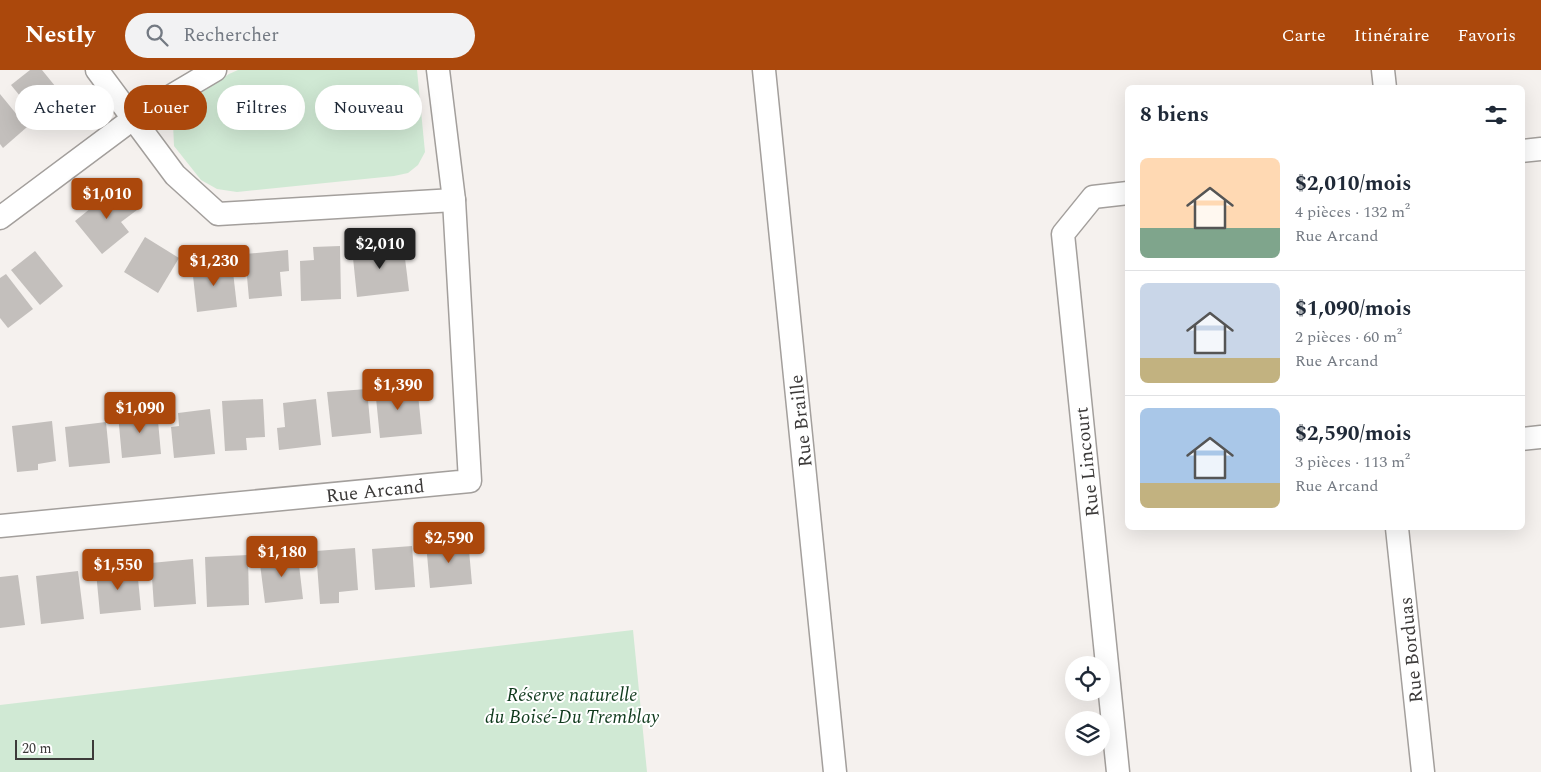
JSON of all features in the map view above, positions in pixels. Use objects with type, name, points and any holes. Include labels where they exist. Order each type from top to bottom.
[{"type":"street","points":[[98,70],[124,105]]},
{"type":"street","points":[[190,85],[215,70]]},
{"type":"street","name":"Rue Arcand","points":[[0,526],[470,481],[454,200],[438,70]]},
{"type":"street","name":"Rue Braille","points":[[764,70],[835,772]]},
{"type":"street","points":[[1383,70],[1385,85]]},
{"type":"street","points":[[0,218],[124,125]]},
{"type":"street","points":[[143,130],[175,175],[218,214],[454,200]]},
{"type":"street","points":[[1525,151],[1541,149]]},
{"type":"street","name":"Rue Lincourt","points":[[1118,772],[1064,234],[1093,197],[1125,193]]},
{"type":"street","points":[[1525,439],[1541,437]]},
{"type":"street","name":"Rue Borduas","points":[[1397,530],[1423,772]]},
{"type":"green space","points":[[238,70],[417,70],[418,85],[315,85],[315,130],[422,130],[422,121],[425,152],[418,165],[408,173],[394,176],[237,192],[217,189],[201,180],[174,146],[173,130],[207,130],[207,89]]},
{"type":"green space","name":"Réserve naturelle du Boisé-Du Tremblay","points":[[633,630],[647,772],[0,772],[0,705]]},
{"type":"building","points":[[30,70],[42,70],[54,85],[15,85],[15,90],[11,85]]},
{"type":"building","points":[[0,94],[15,112],[15,130],[24,130],[3,148],[0,144]]},
{"type":"building","points":[[118,186],[137,210],[121,222],[129,232],[102,254],[75,221]]},
{"type":"building","points":[[145,237],[179,258],[158,293],[124,272]]},
{"type":"building","points":[[403,242],[409,291],[357,297],[352,248]]},
{"type":"building","points":[[340,246],[341,299],[301,301],[300,261],[314,260],[313,247]]},
{"type":"building","points":[[288,250],[289,271],[280,272],[282,296],[249,299],[245,254]]},
{"type":"building","points":[[35,251],[63,286],[40,305],[11,270]]},
{"type":"building","points":[[232,263],[237,307],[197,312],[192,267]]},
{"type":"building","points":[[6,274],[33,309],[8,328],[0,318],[0,278]]},
{"type":"building","points":[[417,384],[422,434],[380,438],[375,388]]},
{"type":"building","points":[[367,389],[371,433],[332,437],[327,392]]},
{"type":"building","points":[[263,399],[265,437],[246,438],[247,450],[225,451],[222,401]]},
{"type":"building","points":[[316,399],[321,445],[279,450],[277,428],[285,427],[283,403]]},
{"type":"building","points":[[210,409],[215,454],[174,458],[171,427],[179,426],[178,413]]},
{"type":"building","points":[[157,410],[161,454],[122,458],[118,414]]},
{"type":"building","points":[[52,421],[56,461],[38,464],[38,470],[17,472],[12,426]]},
{"type":"building","points":[[106,422],[110,463],[69,467],[65,427]]},
{"type":"building","points":[[468,539],[472,584],[430,588],[426,543]]},
{"type":"building","points":[[412,546],[415,587],[375,590],[372,549]]},
{"type":"building","points":[[297,548],[303,599],[265,603],[260,564],[277,562],[276,551]]},
{"type":"building","points":[[355,548],[358,590],[339,592],[339,603],[320,604],[316,551]]},
{"type":"building","points":[[248,555],[249,605],[207,607],[205,557]]},
{"type":"building","points":[[193,559],[196,604],[154,607],[151,563]]},
{"type":"building","points":[[137,568],[141,610],[100,614],[96,572]]},
{"type":"building","points":[[78,571],[84,619],[41,624],[36,576]]},
{"type":"building","points":[[18,575],[25,625],[0,628],[0,577]]}]
